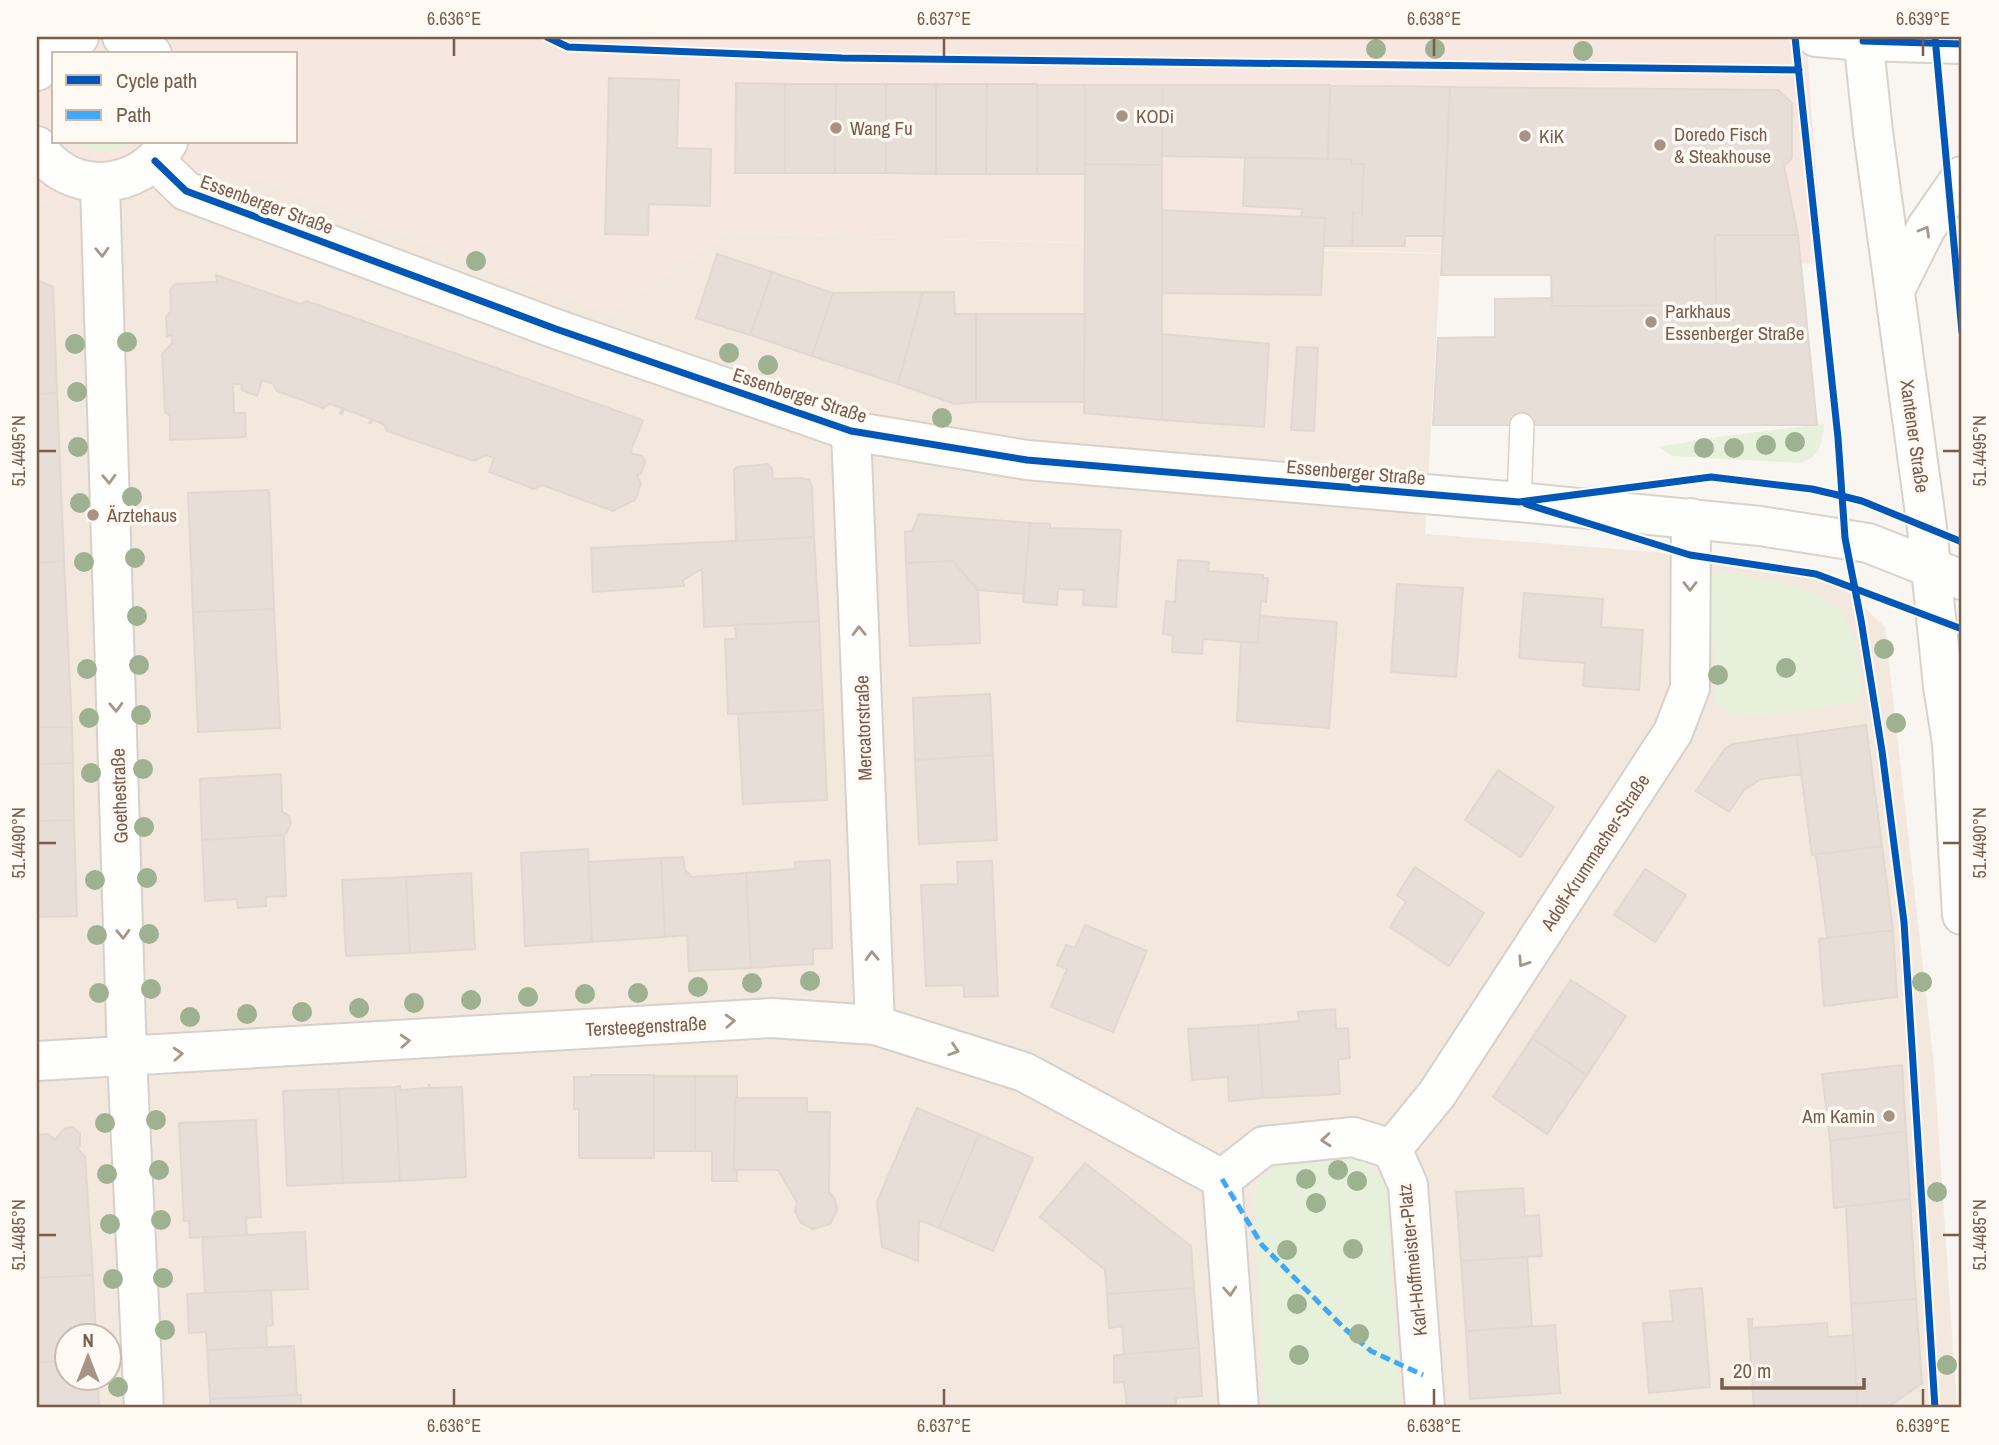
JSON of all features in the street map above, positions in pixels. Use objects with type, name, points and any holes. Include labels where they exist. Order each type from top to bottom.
[{"type":"street","points":[[37,71],[40,64],[56,48],[79,37]]},
{"type":"street","points":[[1816,37],[1962,44]]},
{"type":"street","name":"Xantener Straße","points":[[1863,39],[1895,289],[1947,575],[1943,686],[1957,739],[1962,915]]},
{"type":"street","points":[[37,146],[51,165],[74,178],[100,184],[130,177],[162,151]]},
{"type":"street","name":"Essenberger Straße","points":[[162,151],[186,191],[556,329],[851,431],[1027,460],[1691,518],[1845,538],[1868,543],[1947,575]]},
{"type":"street","points":[[1895,289],[1926,228],[1962,176]]},
{"type":"street","name":"Goethestraße","points":[[100,184],[127,1058],[144,1408]]},
{"type":"street","name":"Mercatorstraße","points":[[851,431],[875,1025]]},
{"type":"street","name":"Adolf-Krummacher-Straße","points":[[1392,1149],[1437,1094],[1673,732],[1690,688],[1691,518]]},
{"type":"street","name":"Tersteegenstraße","points":[[37,1061],[127,1058],[772,1018],[875,1025],[1024,1072],[1222,1179]]},
{"type":"street","points":[[1239,1408],[1222,1179],[1264,1146],[1353,1138],[1392,1149]]},
{"type":"street","name":"Karl-Hoffmeister-Platz","points":[[1392,1149],[1408,1185],[1425,1408]]},
{"type":"lane","points":[[1520,502],[1522,425]]},
{"type":"shaded area","points":[[37,37],[1806,37],[1823,264],[727,233],[611,314],[259,179],[60,208],[37,202]]},
{"type":"shaded area","points":[[259,179],[611,314],[727,233],[1441,254],[1425,534],[1690,555],[1830,575],[1885,627],[1934,1066],[1957,1408],[37,1408],[37,202],[60,208]]},
{"type":"green space","points":[[80,144],[128,144],[104,152]]},
{"type":"green space","points":[[1824,424],[1821,443],[1816,453],[1800,463],[1673,456],[1658,447],[1725,436]]},
{"type":"green space","points":[[1718,571],[1787,584],[1821,597],[1834,606],[1844,617],[1855,645],[1862,696],[1855,697],[1856,703],[1758,715],[1731,713],[1719,707],[1714,700],[1716,667],[1707,601],[1712,578]]},
{"type":"green space","points":[[1353,1157],[1373,1167],[1385,1188],[1401,1408],[1265,1408],[1255,1187],[1266,1172],[1283,1164]]},
{"type":"building","points":[[609,78],[679,80],[677,148],[711,149],[710,206],[649,204],[648,235],[605,234]]},
{"type":"building","points":[[736,83],[785,84],[785,173],[735,173]]},
{"type":"building","points":[[785,84],[836,84],[835,173],[785,173]]},
{"type":"building","points":[[836,84],[886,84],[886,173],[835,173]]},
{"type":"building","points":[[886,84],[936,84],[936,174],[886,173]]},
{"type":"building","points":[[936,84],[987,84],[986,174],[936,174]]},
{"type":"building","points":[[987,84],[1037,84],[1037,174],[986,174]]},
{"type":"building","points":[[1037,84],[1085,85],[1085,174],[1037,174]]},
{"type":"building","points":[[1085,85],[1163,85],[1162,165],[1085,164]]},
{"type":"building","points":[[1163,85],[1330,85],[1328,159],[1162,156]]},
{"type":"building","points":[[1330,85],[1450,87],[1444,236],[1405,236],[1405,246],[1352,246],[1353,213],[1362,214],[1364,164],[1351,164],[1351,159],[1328,159]]},
{"type":"building","points":[[1450,87],[1778,90],[1792,103],[1792,158],[1784,166],[1798,235],[1715,235],[1716,305],[1552,306],[1551,275],[1441,275]]},
{"type":"building","points":[[1245,157],[1351,159],[1351,164],[1364,164],[1362,214],[1353,213],[1352,246],[1324,246],[1325,218],[1301,217],[1302,209],[1243,206]]},
{"type":"building","points":[[1085,164],[1162,165],[1162,420],[1084,413]]},
{"type":"building","points":[[1162,210],[1325,218],[1321,295],[1162,293]]},
{"type":"building","name":"Parkhaus Essenberger Straße","points":[[1715,235],[1798,235],[1817,425],[1433,425],[1438,338],[1495,337],[1495,299],[1552,298],[1552,306],[1716,305]]},
{"type":"building","points":[[717,254],[772,272],[750,335],[696,318]]},
{"type":"building","points":[[772,272],[833,293],[812,356],[750,335]]},
{"type":"building","points":[[216,275],[300,304],[307,301],[643,420],[630,453],[642,456],[645,462],[641,474],[637,475],[641,484],[635,500],[613,511],[542,485],[534,489],[489,472],[494,458],[486,455],[474,461],[387,431],[384,424],[373,420],[369,424],[371,419],[344,409],[342,414],[342,408],[330,404],[323,408],[277,391],[273,384],[262,380],[257,396],[242,390],[241,384],[233,384],[234,413],[245,413],[246,437],[170,440],[170,416],[165,412],[162,354],[172,343],[172,335],[167,336],[166,317],[171,311],[170,290],[175,284],[217,282]]},
{"type":"building","points":[[37,280],[53,287],[57,393],[37,394]]},
{"type":"building","points":[[923,292],[954,292],[955,314],[976,314],[976,402],[955,404],[898,384]]},
{"type":"building","points":[[923,292],[898,384],[812,356],[833,293]]},
{"type":"building","points":[[976,314],[1085,314],[1084,402],[976,402]]},
{"type":"building","points":[[1162,334],[1269,344],[1264,427],[1162,420]]},
{"type":"building","points":[[1297,347],[1318,348],[1314,431],[1291,430]]},
{"type":"building","points":[[57,393],[64,561],[37,563],[37,394]]},
{"type":"building","points":[[768,464],[772,469],[773,479],[809,480],[812,487],[814,537],[736,541],[734,470],[737,467]]},
{"type":"building","points":[[269,490],[274,609],[193,612],[188,493]]},
{"type":"building","points":[[919,514],[1030,523],[1024,594],[978,590],[953,561],[906,563],[905,532],[912,531]]},
{"type":"building","points":[[1030,523],[1050,524],[1050,528],[1121,530],[1116,607],[1083,605],[1084,590],[1058,589],[1057,605],[1023,602]]},
{"type":"building","points":[[814,537],[819,621],[704,627],[702,569],[683,580],[684,586],[593,592],[591,548]]},
{"type":"building","points":[[1178,560],[1209,562],[1208,571],[1263,575],[1263,578],[1268,578],[1266,602],[1261,601],[1258,643],[1203,639],[1202,654],[1172,652],[1173,635],[1163,634],[1166,601],[1175,602]]},
{"type":"building","points":[[64,561],[72,727],[37,727],[37,563]]},
{"type":"building","points":[[953,561],[978,590],[980,643],[910,646],[906,563]]},
{"type":"building","points":[[1397,584],[1463,588],[1456,677],[1391,672]]},
{"type":"building","points":[[1524,593],[1603,599],[1601,627],[1643,630],[1639,690],[1583,686],[1585,663],[1519,658]]},
{"type":"building","points":[[274,609],[280,728],[198,732],[193,612]]},
{"type":"building","points":[[1260,616],[1337,622],[1329,728],[1237,721],[1241,642],[1258,643]]},
{"type":"building","points":[[819,621],[823,710],[728,714],[725,639],[736,639],[735,625]]},
{"type":"building","points":[[990,694],[993,755],[915,760],[913,698]]},
{"type":"building","points":[[823,710],[827,800],[743,804],[738,714]]},
{"type":"building","points":[[1866,725],[1882,846],[1812,855],[1796,735]]},
{"type":"building","points":[[37,727],[72,727],[73,763],[37,764]]},
{"type":"building","points":[[1796,735],[1802,774],[1761,779],[1744,790],[1729,812],[1696,791],[1724,750],[1732,744]]},
{"type":"building","points":[[993,755],[997,840],[919,844],[915,760]]},
{"type":"building","points":[[73,763],[74,820],[37,821],[37,764]]},
{"type":"building","points":[[1498,770],[1554,807],[1521,857],[1465,820]]},
{"type":"building","points":[[281,774],[282,811],[289,816],[291,823],[284,835],[202,840],[200,779]]},
{"type":"building","points":[[74,820],[77,916],[37,917],[37,821]]},
{"type":"building","points":[[284,835],[286,896],[266,897],[266,906],[238,908],[237,899],[205,901],[202,840]]},
{"type":"building","points":[[1882,846],[1893,930],[1827,938],[1816,854]]},
{"type":"building","points":[[588,849],[592,942],[525,946],[521,853]]},
{"type":"building","points":[[683,857],[685,870],[692,877],[746,873],[751,968],[689,971],[687,935],[665,937],[661,858]]},
{"type":"building","points":[[661,858],[665,937],[592,942],[588,862]]},
{"type":"building","points":[[830,860],[832,948],[813,949],[813,964],[751,968],[746,873],[795,869],[795,862]]},
{"type":"building","points":[[992,861],[998,996],[964,997],[964,985],[926,986],[921,885],[958,884],[957,862]]},
{"type":"building","points":[[1415,867],[1484,913],[1449,966],[1390,927],[1406,902],[1397,895]]},
{"type":"building","points":[[1645,869],[1686,895],[1655,942],[1614,915]]},
{"type":"building","points":[[471,873],[475,949],[410,953],[406,877]]},
{"type":"building","points":[[406,877],[410,953],[346,956],[342,880]]},
{"type":"building","points":[[1085,925],[1147,951],[1113,1032],[1051,1007],[1067,969],[1057,965],[1066,945],[1075,948]]},
{"type":"building","points":[[1893,930],[1897,997],[1824,1006],[1819,939]]},
{"type":"building","points":[[1571,980],[1626,1016],[1587,1075],[1532,1038]]},
{"type":"building","points":[[1335,1009],[1336,1029],[1348,1028],[1350,1058],[1338,1059],[1340,1094],[1263,1098],[1258,1025],[1299,1021],[1298,1012]]},
{"type":"building","points":[[1258,1025],[1263,1098],[1229,1101],[1228,1077],[1192,1080],[1188,1029]]},
{"type":"building","points":[[1532,1038],[1587,1075],[1547,1134],[1493,1097]]},
{"type":"building","points":[[1902,1065],[1906,1131],[1830,1141],[1822,1074]]},
{"type":"building","points":[[654,1075],[654,1158],[579,1158],[579,1109],[574,1109],[574,1077]]},
{"type":"building","points":[[654,1076],[695,1076],[695,1151],[654,1151]]},
{"type":"building","points":[[695,1076],[737,1076],[734,1170],[737,1170],[737,1181],[712,1181],[712,1151],[695,1151]]},
{"type":"building","points":[[429,1084],[431,1088],[462,1087],[466,1177],[400,1181],[395,1087],[400,1086],[400,1090],[429,1088]]},
{"type":"building","points":[[395,1087],[400,1181],[343,1183],[339,1089]]},
{"type":"building","points":[[339,1089],[343,1183],[287,1186],[283,1091]]},
{"type":"building","points":[[735,1098],[807,1098],[807,1112],[830,1112],[829,1192],[835,1199],[837,1210],[830,1224],[813,1229],[801,1223],[795,1211],[797,1202],[778,1170],[734,1170]]},
{"type":"building","points":[[917,1108],[979,1134],[939,1228],[919,1220],[918,1261],[882,1247],[877,1202]]},
{"type":"building","points":[[256,1120],[261,1217],[246,1218],[247,1235],[190,1238],[189,1221],[184,1221],[179,1123]]},
{"type":"building","points":[[72,1127],[80,1133],[80,1146],[77,1148],[85,1157],[93,1275],[37,1278],[37,1135],[48,1134],[55,1140],[65,1128]]},
{"type":"building","points":[[1906,1131],[1910,1199],[1834,1208],[1830,1141]]},
{"type":"building","points":[[979,1134],[1033,1158],[993,1251],[939,1228]]},
{"type":"building","points":[[1085,1163],[1191,1246],[1194,1288],[1107,1294],[1105,1270],[1040,1217]]},
{"type":"building","points":[[1523,1188],[1525,1216],[1539,1215],[1542,1256],[1461,1261],[1456,1192]]},
{"type":"building","points":[[1910,1199],[1916,1299],[1851,1304],[1846,1206]]},
{"type":"building","points":[[305,1232],[308,1289],[205,1293],[202,1237]]},
{"type":"building","points":[[1527,1257],[1532,1326],[1466,1331],[1461,1261]]},
{"type":"building","points":[[93,1275],[95,1322],[52,1322],[52,1361],[37,1362],[37,1278]]},
{"type":"building","points":[[1194,1288],[1199,1348],[1124,1354],[1122,1326],[1109,1328],[1107,1294]]},
{"type":"building","points":[[1702,1288],[1710,1387],[1649,1393],[1643,1323],[1673,1321],[1670,1291]]},
{"type":"building","points":[[271,1290],[273,1325],[266,1326],[267,1347],[207,1350],[206,1332],[189,1333],[187,1294]]},
{"type":"building","points":[[1916,1299],[1922,1383],[1890,1406],[1858,1408],[1851,1304]]},
{"type":"building","points":[[1748,1319],[1752,1319],[1752,1328],[1827,1323],[1828,1337],[1853,1335],[1858,1408],[1754,1408]]},
{"type":"building","points":[[1555,1325],[1560,1393],[1470,1399],[1466,1331]]},
{"type":"building","points":[[294,1346],[297,1395],[210,1399],[207,1350]]},
{"type":"building","points":[[1199,1348],[1202,1396],[1176,1398],[1176,1408],[1127,1408],[1124,1382],[1114,1383],[1114,1355]]},
{"type":"building","points":[[52,1361],[52,1392],[98,1392],[99,1408],[37,1408],[37,1362]]},
{"type":"building","points":[[301,1395],[301,1408],[210,1408],[210,1399]]},
{"type":"marked path","points":[[1222,1179],[1262,1245],[1344,1328],[1371,1351],[1423,1375]]},
{"type":"cycle path","points":[[547,37],[568,47],[842,58],[1799,70]]},
{"type":"cycle path","points":[[1795,37],[1838,438],[1845,538],[1882,751],[1904,922],[1935,1408]]},
{"type":"cycle path","points":[[1935,37],[1962,332]]},
{"type":"cycle path","points":[[1863,41],[1962,44]]},
{"type":"cycle path","points":[[155,161],[186,191],[556,329],[851,431],[1027,460],[1519,502],[1711,477],[1812,489],[1862,501],[1962,542]]},
{"type":"cycle path","points":[[1526,504],[1690,555],[1816,574],[1962,629]]},
{"type":"place","name":"KODi","points":[[1122,116]]},
{"type":"place","name":"Wang Fu","points":[[836,128]]},
{"type":"place","name":"KiK","points":[[1525,136]]},
{"type":"place","name":"Doredo Fisch & Steakhouse","points":[[1660,145]]},
{"type":"place","name":"Parkhaus Essenberger Straße","points":[[1651,322]]},
{"type":"place","name":"Ärztehaus","points":[[93,515]]},
{"type":"place","name":"Am Kamin","points":[[1889,1116]]}]
